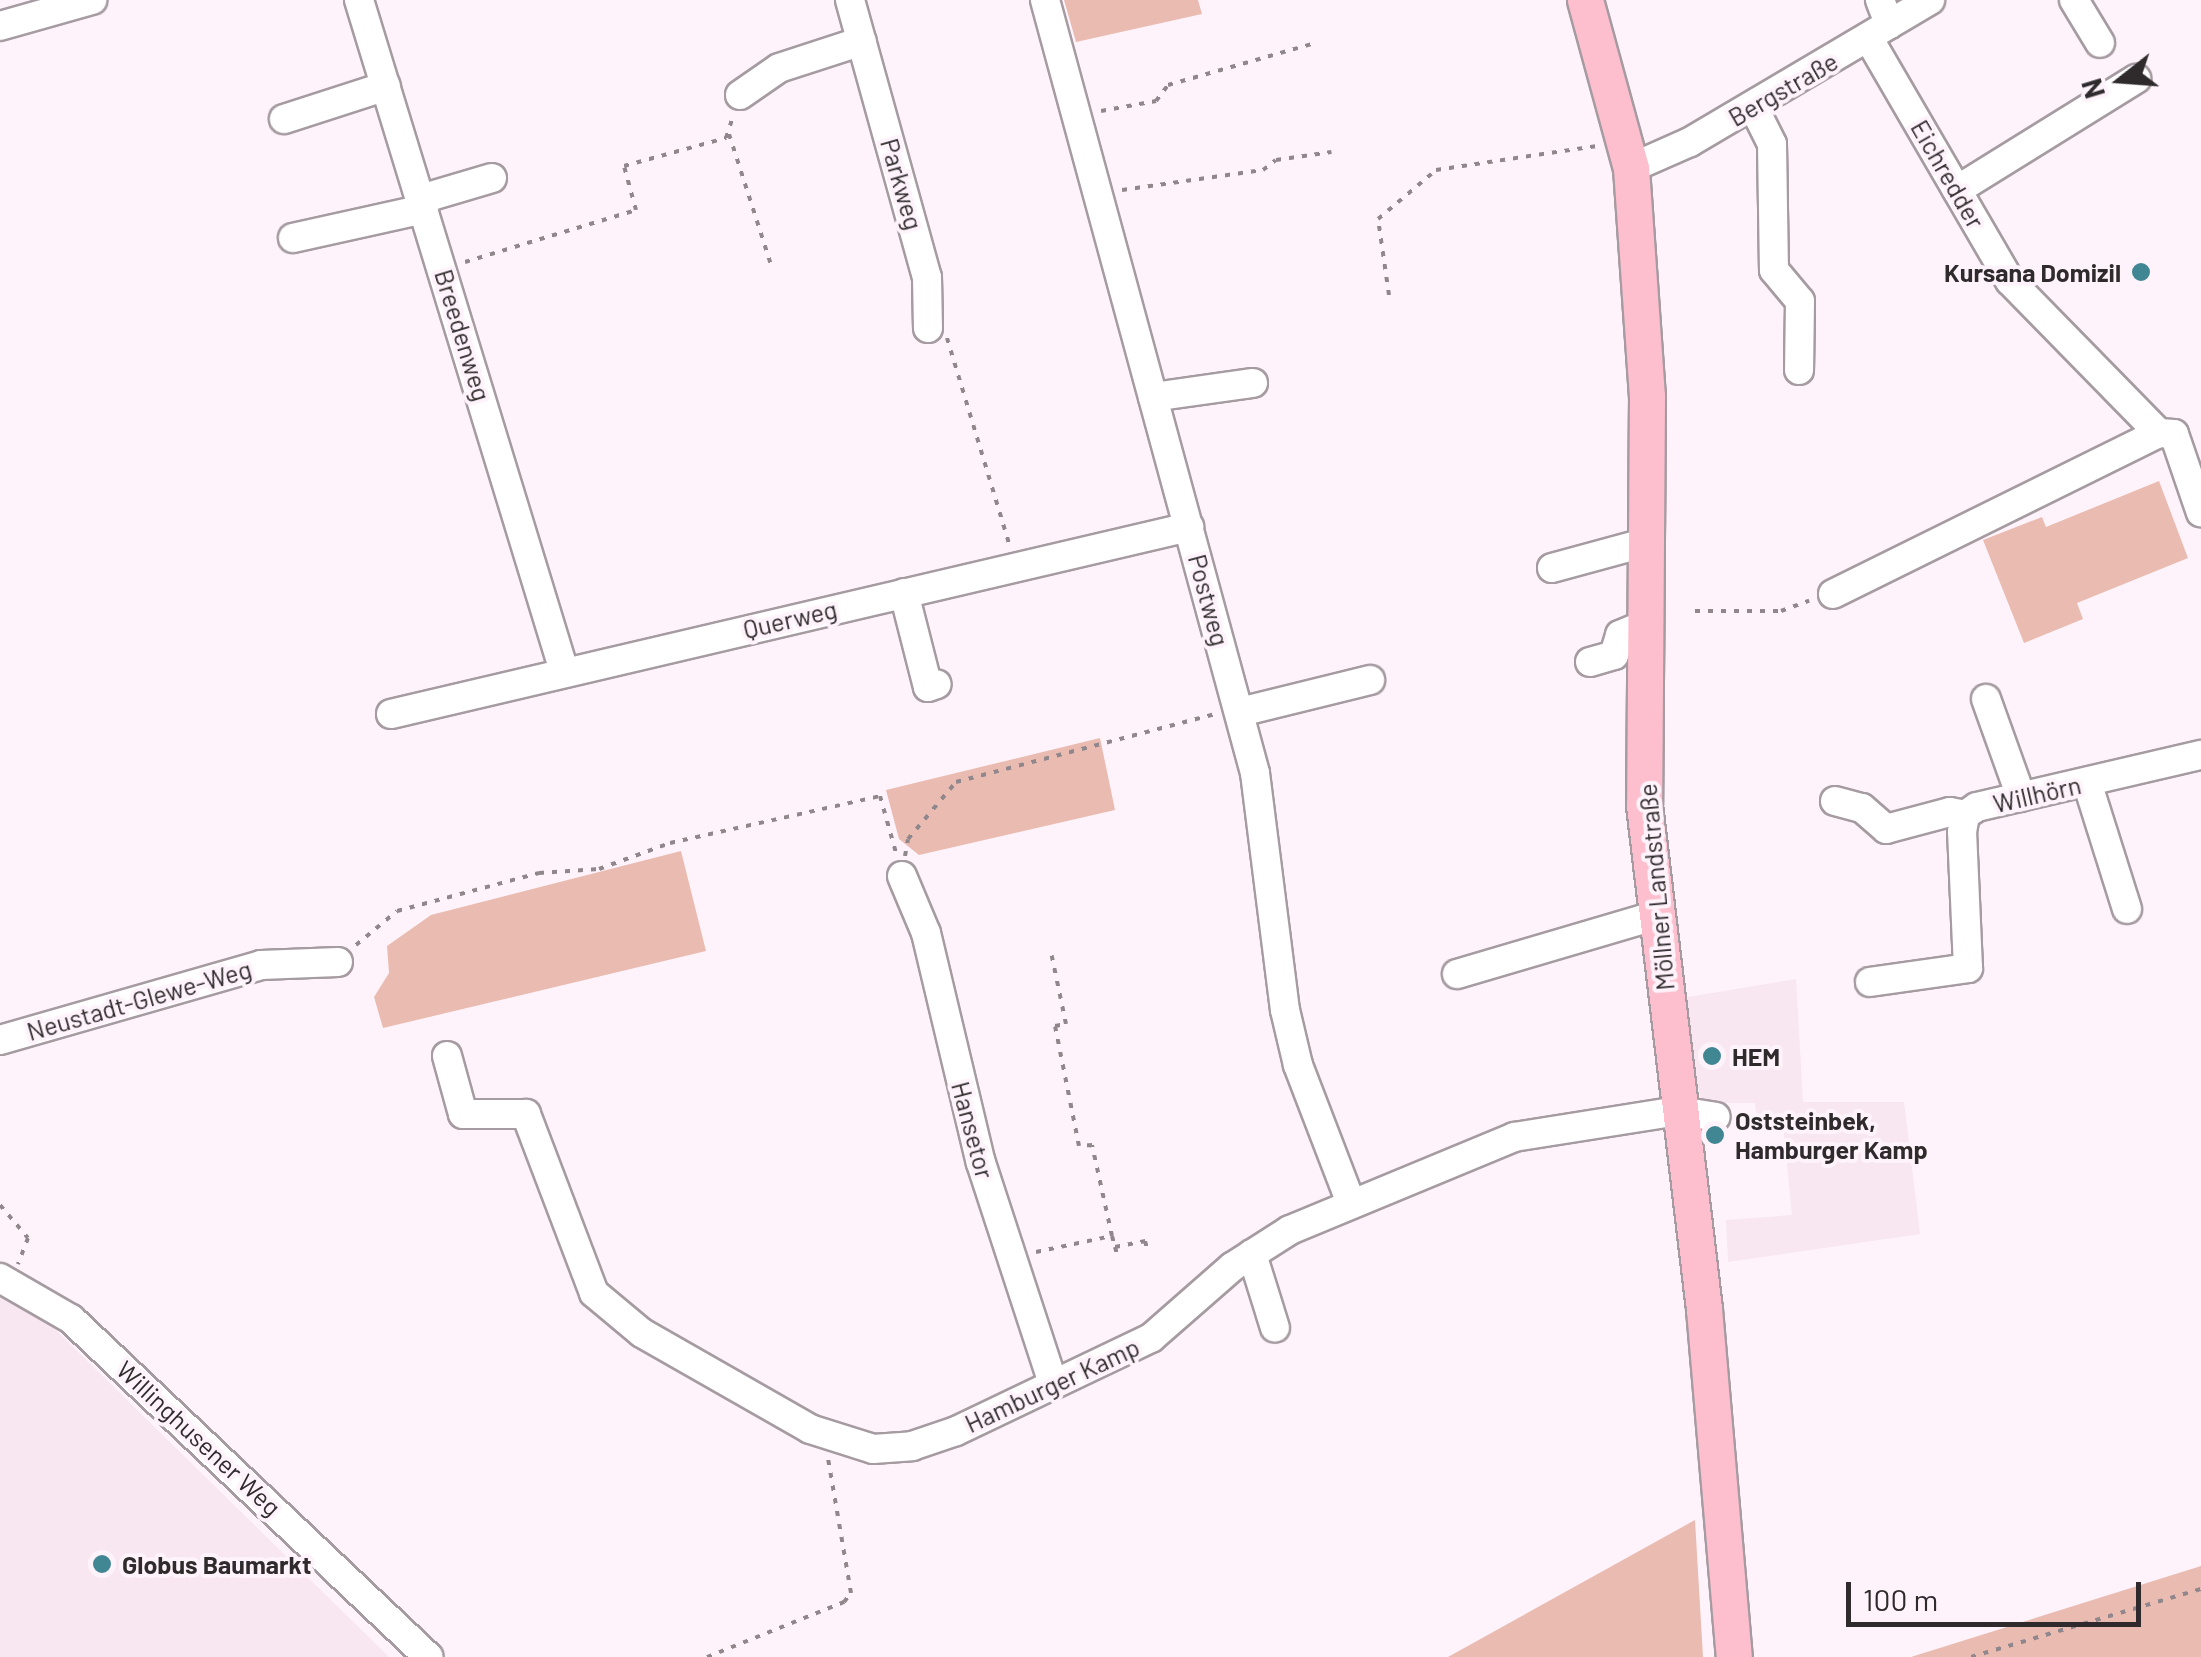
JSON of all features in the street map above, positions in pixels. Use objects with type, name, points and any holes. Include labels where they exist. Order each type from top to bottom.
[{"type":"main road","name":"Möllner Landstraße","points":[[1586,0],[1628,155],[1643,308],[1648,542],[1644,805],[1734,1657]]},
{"type":"street","points":[[0,26],[92,0]]},
{"type":"street","name":"Breedenweg","points":[[359,0],[564,671]]},
{"type":"street","name":"Parkweg","points":[[850,0],[928,277],[928,328]]},
{"type":"street","name":"Postweg","points":[[1045,0],[1239,710],[1268,836],[1285,1010],[1298,1065],[1352,1204]]},
{"type":"street","name":"Bergstraße","points":[[1628,155],[1753,106],[1879,21],[1930,0]]},
{"type":"street","points":[[2074,0],[2100,44]]},
{"type":"street","name":"Eichredder","points":[[1879,21],[1957,190],[2010,281],[2178,431],[2201,512]]},
{"type":"street","points":[[740,95],[779,68],[862,42]]},
{"type":"street","points":[[1957,190],[2136,78]]},
{"type":"street","points":[[284,119],[386,86]]},
{"type":"street","points":[[1753,106],[1772,144],[1774,270],[1800,301],[1798,370]]},
{"type":"street","points":[[292,238],[422,204],[492,178]]},
{"type":"street","points":[[1153,396],[1253,384]]},
{"type":"street","points":[[1832,594],[2178,431]]},
{"type":"street","name":"Querweg","points":[[390,714],[1190,527]]},
{"type":"street","points":[[1552,568],[1648,542]]},
{"type":"street","points":[[904,594],[928,687],[937,684]]},
{"type":"street","points":[[1590,662],[1614,655],[1620,635],[1648,623]]},
{"type":"street","points":[[1239,710],[1370,680]]},
{"type":"street","points":[[1986,699],[2021,797]]},
{"type":"street","name":"Willhörn","points":[[1870,982],[1968,968],[1965,816],[2021,797],[2201,755]]},
{"type":"street","points":[[2086,782],[2127,909]]},
{"type":"street","points":[[1836,802],[1862,808],[1886,829],[1950,812],[1965,816]]},
{"type":"street","name":"Hansetor","points":[[902,876],[926,933],[968,1118],[1053,1383]]},
{"type":"street","points":[[1456,974],[1657,916]]},
{"type":"street","name":"Neustadt-Glewe-Weg","points":[[0,1040],[262,964],[338,962]]},
{"type":"street","name":"Hamburger Kamp","points":[[446,1056],[463,1114],[526,1114],[594,1293],[642,1333],[832,1440],[873,1449],[912,1446],[1151,1338],[1252,1254],[1352,1204],[1514,1137],[1679,1112],[1716,1117]]},
{"type":"street","points":[[1252,1254],[1276,1328]]},
{"type":"street","name":"Willinghusener Weg","points":[[4,1280],[71,1319],[419,1654]]},
{"type":"path","points":[[1077,116],[1156,101],[1168,86],[1312,44]]},
{"type":"path","points":[[442,268],[636,210],[624,166],[726,138],[740,95]]},
{"type":"path","points":[[728,131],[772,268]]},
{"type":"path","points":[[1098,194],[1263,170],[1276,160],[1331,152]]},
{"type":"path","points":[[1389,295],[1378,219],[1436,170],[1628,155]]},
{"type":"path","points":[[928,328],[948,339],[1015,568]]},
{"type":"path","points":[[1695,611],[1781,611],[1832,594]]},
{"type":"path","points":[[902,876],[908,838],[956,782],[1239,710]]},
{"type":"path","points":[[338,962],[397,911],[539,873],[598,869],[670,843],[880,796],[902,876]]},
{"type":"path","points":[[1051,952],[1066,1024],[1054,1026],[1079,1146],[1092,1145],[1118,1258]]},
{"type":"path","points":[[0,1205],[28,1238],[4,1280]]},
{"type":"path","points":[[1012,1257],[1112,1236]]},
{"type":"path","points":[[1115,1248],[1145,1241],[1148,1252]]},
{"type":"path","points":[[707,1657],[844,1602],[850,1593],[826,1472],[832,1440]]},
{"type":"path","points":[[1971,1657],[2201,1589]]},
{"type":"shaded area","points":[[1064,0],[1198,0],[1202,14],[1076,42]]},
{"type":"shaded area","points":[[2159,481],[2188,558],[2077,603],[2083,619],[2024,643],[1983,540],[2042,517],[2046,527]]},
{"type":"shaded area","points":[[1100,738],[1115,810],[919,855],[899,839],[886,790]]},
{"type":"shaded area","points":[[681,851],[706,951],[383,1028],[374,997],[389,973],[387,946],[431,915]]},
{"type":"shaded area","points":[[1796,979],[1803,1102],[1904,1102],[1920,1234],[1728,1262],[1726,1220],[1792,1215],[1783,1124],[1758,1126],[1755,1103],[1702,1103],[1676,999]]},
{"type":"shaded area","points":[[0,1275],[132,1405],[389,1657],[0,1657]]},
{"type":"shaded area","points":[[1695,1520],[1703,1657],[1448,1657]]},
{"type":"shaded area","points":[[2201,1566],[2201,1657],[1911,1657]]},
{"type":"place","name":"Kursana Domizil","points":[[2141,272]]},
{"type":"place","name":"HEM","points":[[1712,1056]]},
{"type":"place","name":"Oststeinbek, Hamburger Kamp","points":[[1715,1135]]},
{"type":"place","name":"Globus Baumarkt","points":[[102,1564]]}]
